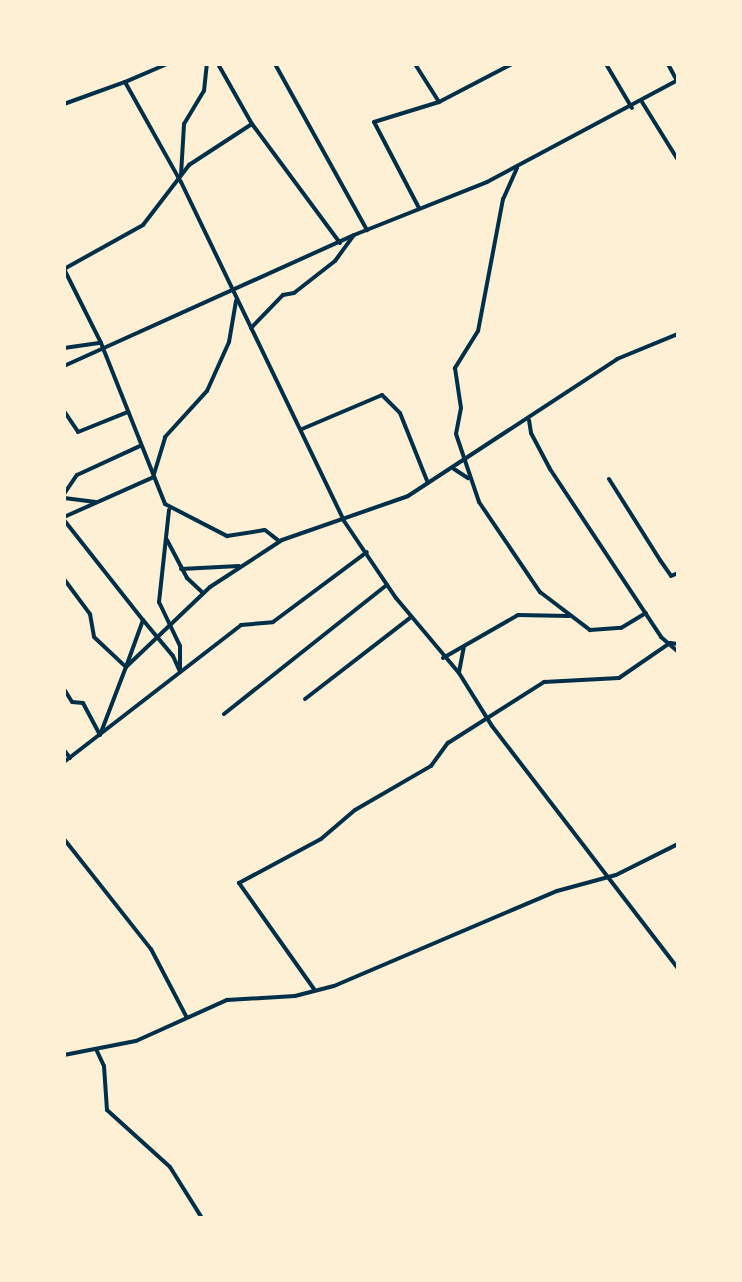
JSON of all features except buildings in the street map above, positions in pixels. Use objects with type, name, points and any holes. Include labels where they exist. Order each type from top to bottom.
[{"type":"street","points":[[64,104],[167,64]]},
{"type":"street","points":[[181,182],[184,124],[204,91],[207,64]]},
{"type":"street","points":[[218,64],[252,124],[340,243]]},
{"type":"street","points":[[275,64],[367,230]]},
{"type":"street","points":[[415,64],[439,102]]},
{"type":"street","points":[[419,208],[374,122],[439,102],[512,64]]},
{"type":"street","points":[[606,64],[632,108]]},
{"type":"street","points":[[64,366],[102,345],[518,167],[606,116],[632,108],[678,80],[668,64]]},
{"type":"street","points":[[125,82],[181,182],[344,521],[411,617],[459,673],[487,719],[678,968]]},
{"type":"street","points":[[642,102],[678,160]]},
{"type":"street","points":[[180,672],[180,646],[159,602],[169,510],[140,446],[102,345],[64,269],[143,225],[181,182],[189,165],[252,124]]},
{"type":"street","points":[[518,167],[503,199],[478,331],[455,368],[461,408],[456,434],[466,460],[468,478],[524,571],[570,616],[600,630],[621,628],[646,613]]},
{"type":"street","points":[[251,328],[283,295],[294,293],[335,261],[354,235]]},
{"type":"street","points":[[154,477],[165,437],[207,391],[229,342],[236,299]]},
{"type":"street","points":[[100,735],[126,667],[200,602],[203,593],[279,541],[323,523],[344,521],[454,469],[617,359],[678,334]]},
{"type":"street","points":[[64,348],[102,345]]},
{"type":"street","points":[[301,430],[382,395],[400,413],[428,483]]},
{"type":"street","points":[[64,411],[78,432],[128,412]]},
{"type":"street","points":[[529,420],[531,433],[646,613],[678,652]]},
{"type":"street","points":[[515,428],[531,433]]},
{"type":"street","points":[[64,496],[77,475],[140,446]]},
{"type":"street","points":[[454,469],[468,478]]},
{"type":"street","points":[[154,477],[64,518],[159,639],[180,672]]},
{"type":"street","points":[[609,479],[671,576],[678,573]]},
{"type":"street","points":[[64,496],[76,495],[98,502]]},
{"type":"street","points":[[169,510],[227,536],[265,530],[279,541]]},
{"type":"street","points":[[166,537],[181,569],[203,593]]},
{"type":"street","points":[[64,762],[241,625],[273,622],[367,552]]},
{"type":"street","points":[[181,569],[242,566]]},
{"type":"street","points":[[64,572],[65,580],[90,614],[94,637],[126,667],[143,620]]},
{"type":"street","points":[[224,714],[387,585]]},
{"type":"street","points":[[443,658],[518,615],[570,616]]},
{"type":"street","points":[[305,699],[411,617]]},
{"type":"street","points":[[316,990],[239,883],[321,839],[355,810],[431,766],[448,743],[547,681],[619,678],[670,643],[678,644]]},
{"type":"street","points":[[459,673],[464,647]]},
{"type":"street","points":[[64,689],[72,702],[83,703],[100,735]]},
{"type":"street","points":[[64,750],[70,758]]},
{"type":"street","points":[[64,839],[151,949],[186,1016]]},
{"type":"street","points":[[64,1055],[136,1041],[227,1000],[316,990],[370,972],[557,891],[609,877],[678,844]]},
{"type":"street","points":[[96,1049],[104,1066],[107,1110],[170,1167],[202,1218]]}]
